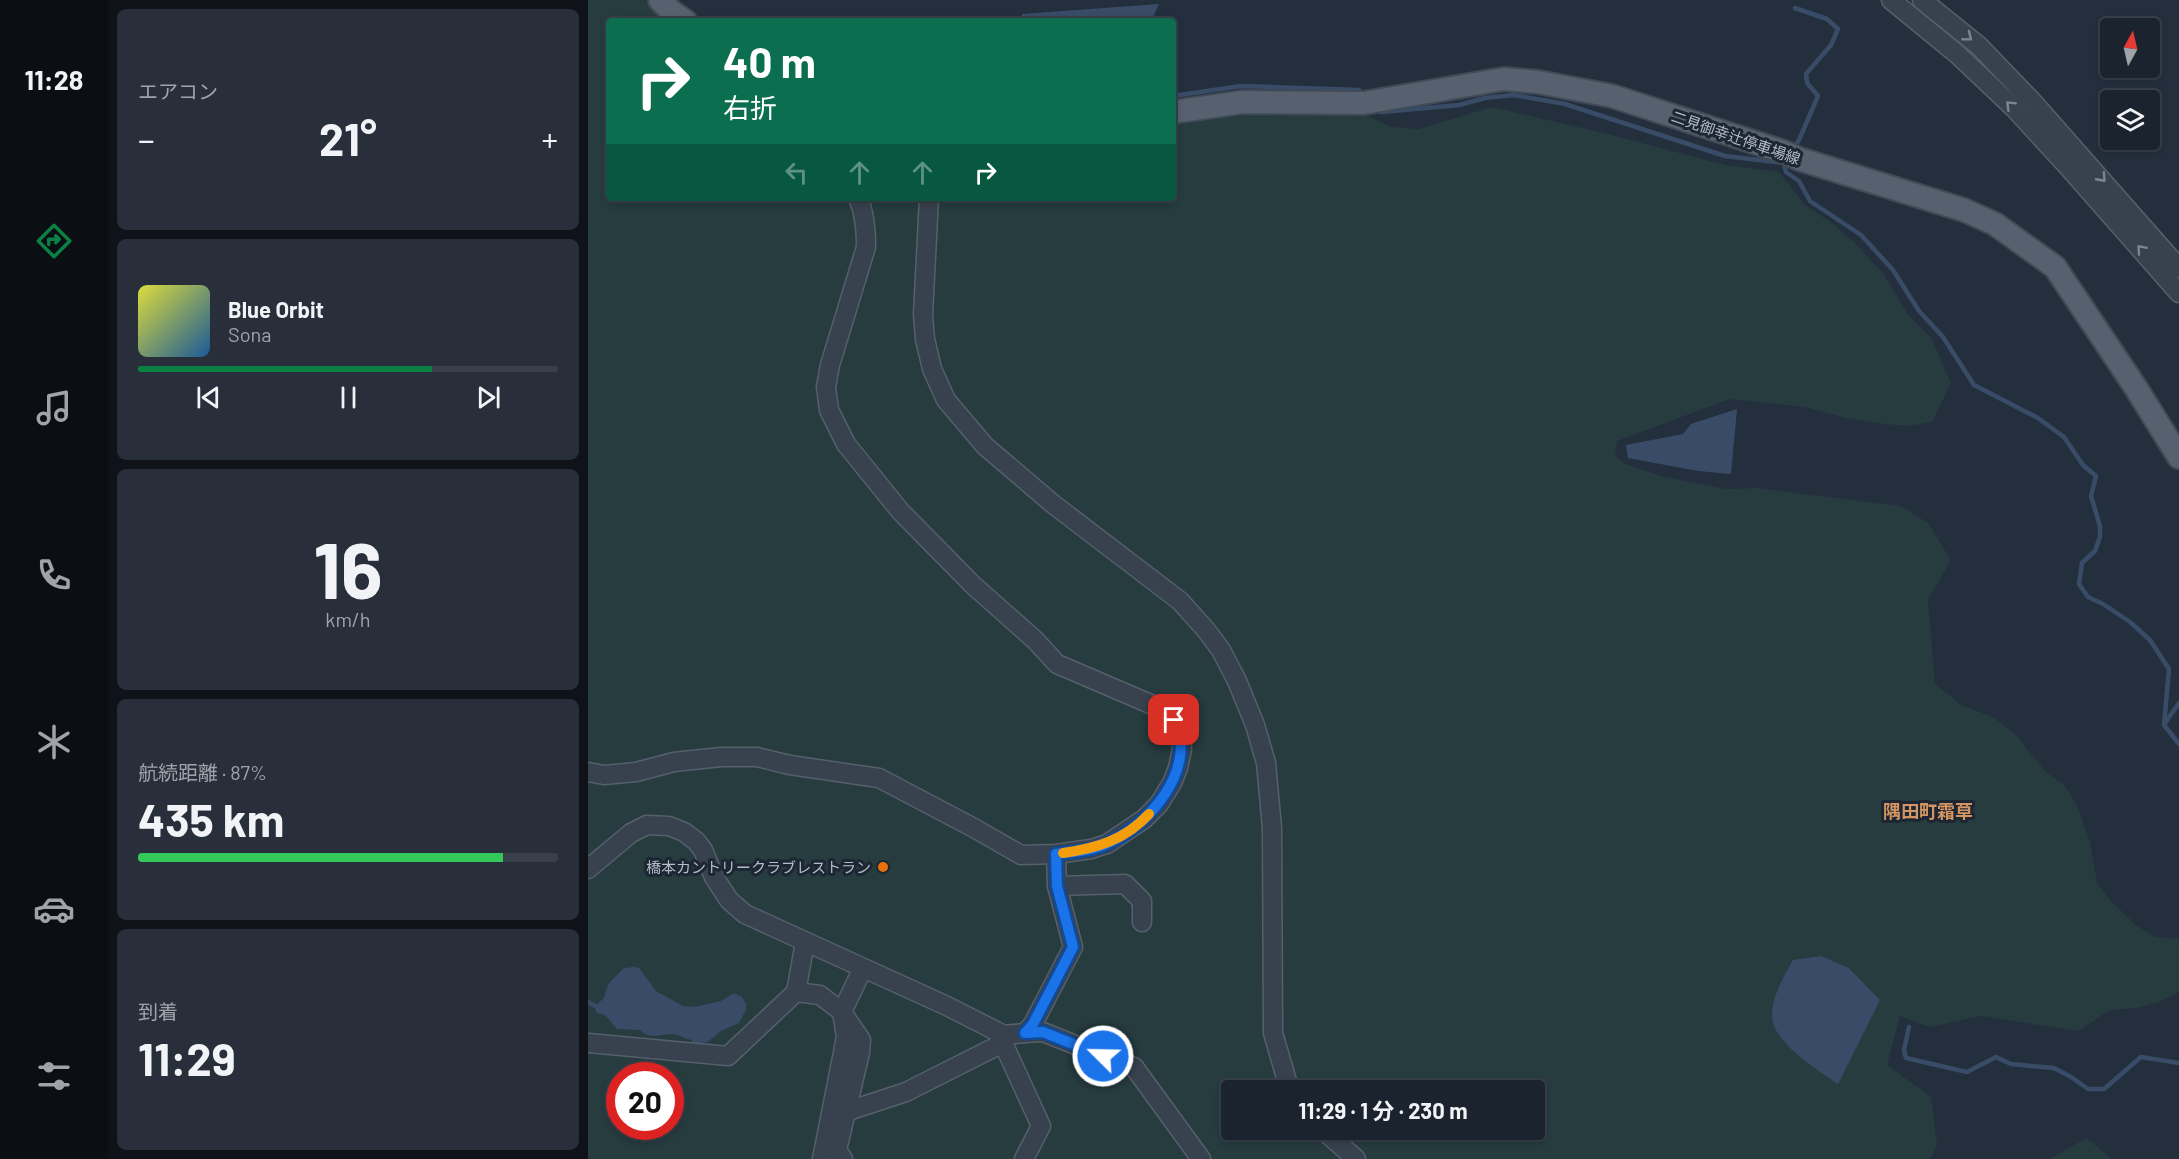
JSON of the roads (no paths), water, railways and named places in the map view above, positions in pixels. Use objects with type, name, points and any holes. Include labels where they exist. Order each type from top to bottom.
[{"type":"main road","name":"二見御幸辻停車場線","points":[[1176,112],[1243,102],[1364,103],[1504,79],[1538,82],[1612,96],[1964,210],[1995,224],[2055,267],[2179,457]]},
{"type":"street","points":[[1891,0],[1957,54],[2013,107],[2178,290]]},
{"type":"street","points":[[1922,0],[1979,46],[2031,100],[2179,268]]},
{"type":"street","points":[[588,772],[604,775],[636,772],[674,762],[721,757],[757,757],[790,765],[879,778],[1021,855],[1056,854],[1091,849],[1107,844],[1144,819],[1159,804],[1178,768],[1182,748],[1180,731],[1174,720],[1155,706],[1056,664],[1035,640],[973,585],[901,512],[846,444],[829,410],[826,387],[830,365],[866,247],[859,201]]},
{"type":"street","points":[[928,201],[923,315],[925,339],[932,369],[946,400],[985,446],[1053,504],[1180,601],[1221,650],[1238,681],[1255,725],[1266,764],[1272,828],[1273,1033],[1280,1062],[1288,1080]]},
{"type":"street","points":[[588,869],[631,833],[647,825],[669,826],[684,832],[703,850],[714,877],[729,900],[745,914],[863,968],[1003,1039],[1041,1126],[1024,1159]]},
{"type":"street","points":[[1025,1033],[1033,1024],[1073,947],[1057,886],[1056,854]]},
{"type":"street","points":[[1057,886],[1125,884],[1142,901],[1142,922]]},
{"type":"street","points":[[588,1043],[728,1056],[796,992],[805,942]]},
{"type":"street","points":[[822,1159],[846,1037],[842,1012],[863,968]]},
{"type":"street","points":[[796,992],[820,995],[842,1012],[861,1040],[848,1111],[837,1150],[843,1159]]},
{"type":"street","points":[[848,1111],[906,1092],[1003,1039],[1025,1033],[1043,1032],[1134,1066],[1201,1159]]},
{"type":"street","points":[[1334,1140],[1356,1159]]},
{"type":"water","points":[[1159,4],[1152,18],[1022,18],[1022,14]]},
{"type":"water","points":[[1737,409],[1731,474],[1698,471],[1628,458],[1626,445],[1683,434],[1691,424]]},
{"type":"water","points":[[1821,956],[1849,968],[1880,1000],[1838,1084],[1808,1063],[1788,1045],[1774,1026],[1772,1016],[1776,994],[1793,960]]},
{"type":"water","points":[[624,968],[639,968],[656,991],[683,1006],[694,1007],[721,1001],[734,993],[742,997],[746,1010],[739,1023],[721,1031],[709,1041],[693,1047],[692,1040],[676,1035],[652,1036],[640,1030],[617,1029],[606,1016],[596,1012],[595,1006],[604,998],[611,981]]},
{"type":"waterway","points":[[1793,149],[1818,96],[1807,83],[1806,74],[1831,45],[1838,29],[1827,19],[1795,8]]},
{"type":"waterway","points":[[1176,96],[1241,86],[1359,90],[1363,95]]},
{"type":"waterway","points":[[1377,109],[1382,112],[1459,105],[1485,98],[1514,95],[1565,104],[1725,156],[1784,163],[1786,172],[1799,181],[1810,201],[1861,235],[1893,270],[1919,311],[1943,337],[1974,385],[2038,418],[2064,437],[2083,465],[2096,476],[2091,496],[2100,526],[2100,537],[2095,551],[2082,563],[2079,584],[2088,597],[2130,622],[2150,640],[2169,669],[2164,725],[2179,744]]},
{"type":"waterway","points":[[2165,723],[2179,703]]},
{"type":"waterway","points":[[588,1002],[595,1006]]},
{"type":"waterway","points":[[1909,1027],[1904,1050],[1906,1058],[1967,1072],[1996,1057],[2011,1064],[2054,1068],[2088,1089],[2104,1089],[2141,1057],[2179,1063]]},
{"type":"place","name":"橋本カントリークラブレストラン","points":[[883,867]]},
{"type":"district","name":"隅田町霜草","points":[[1928,811]]}]
